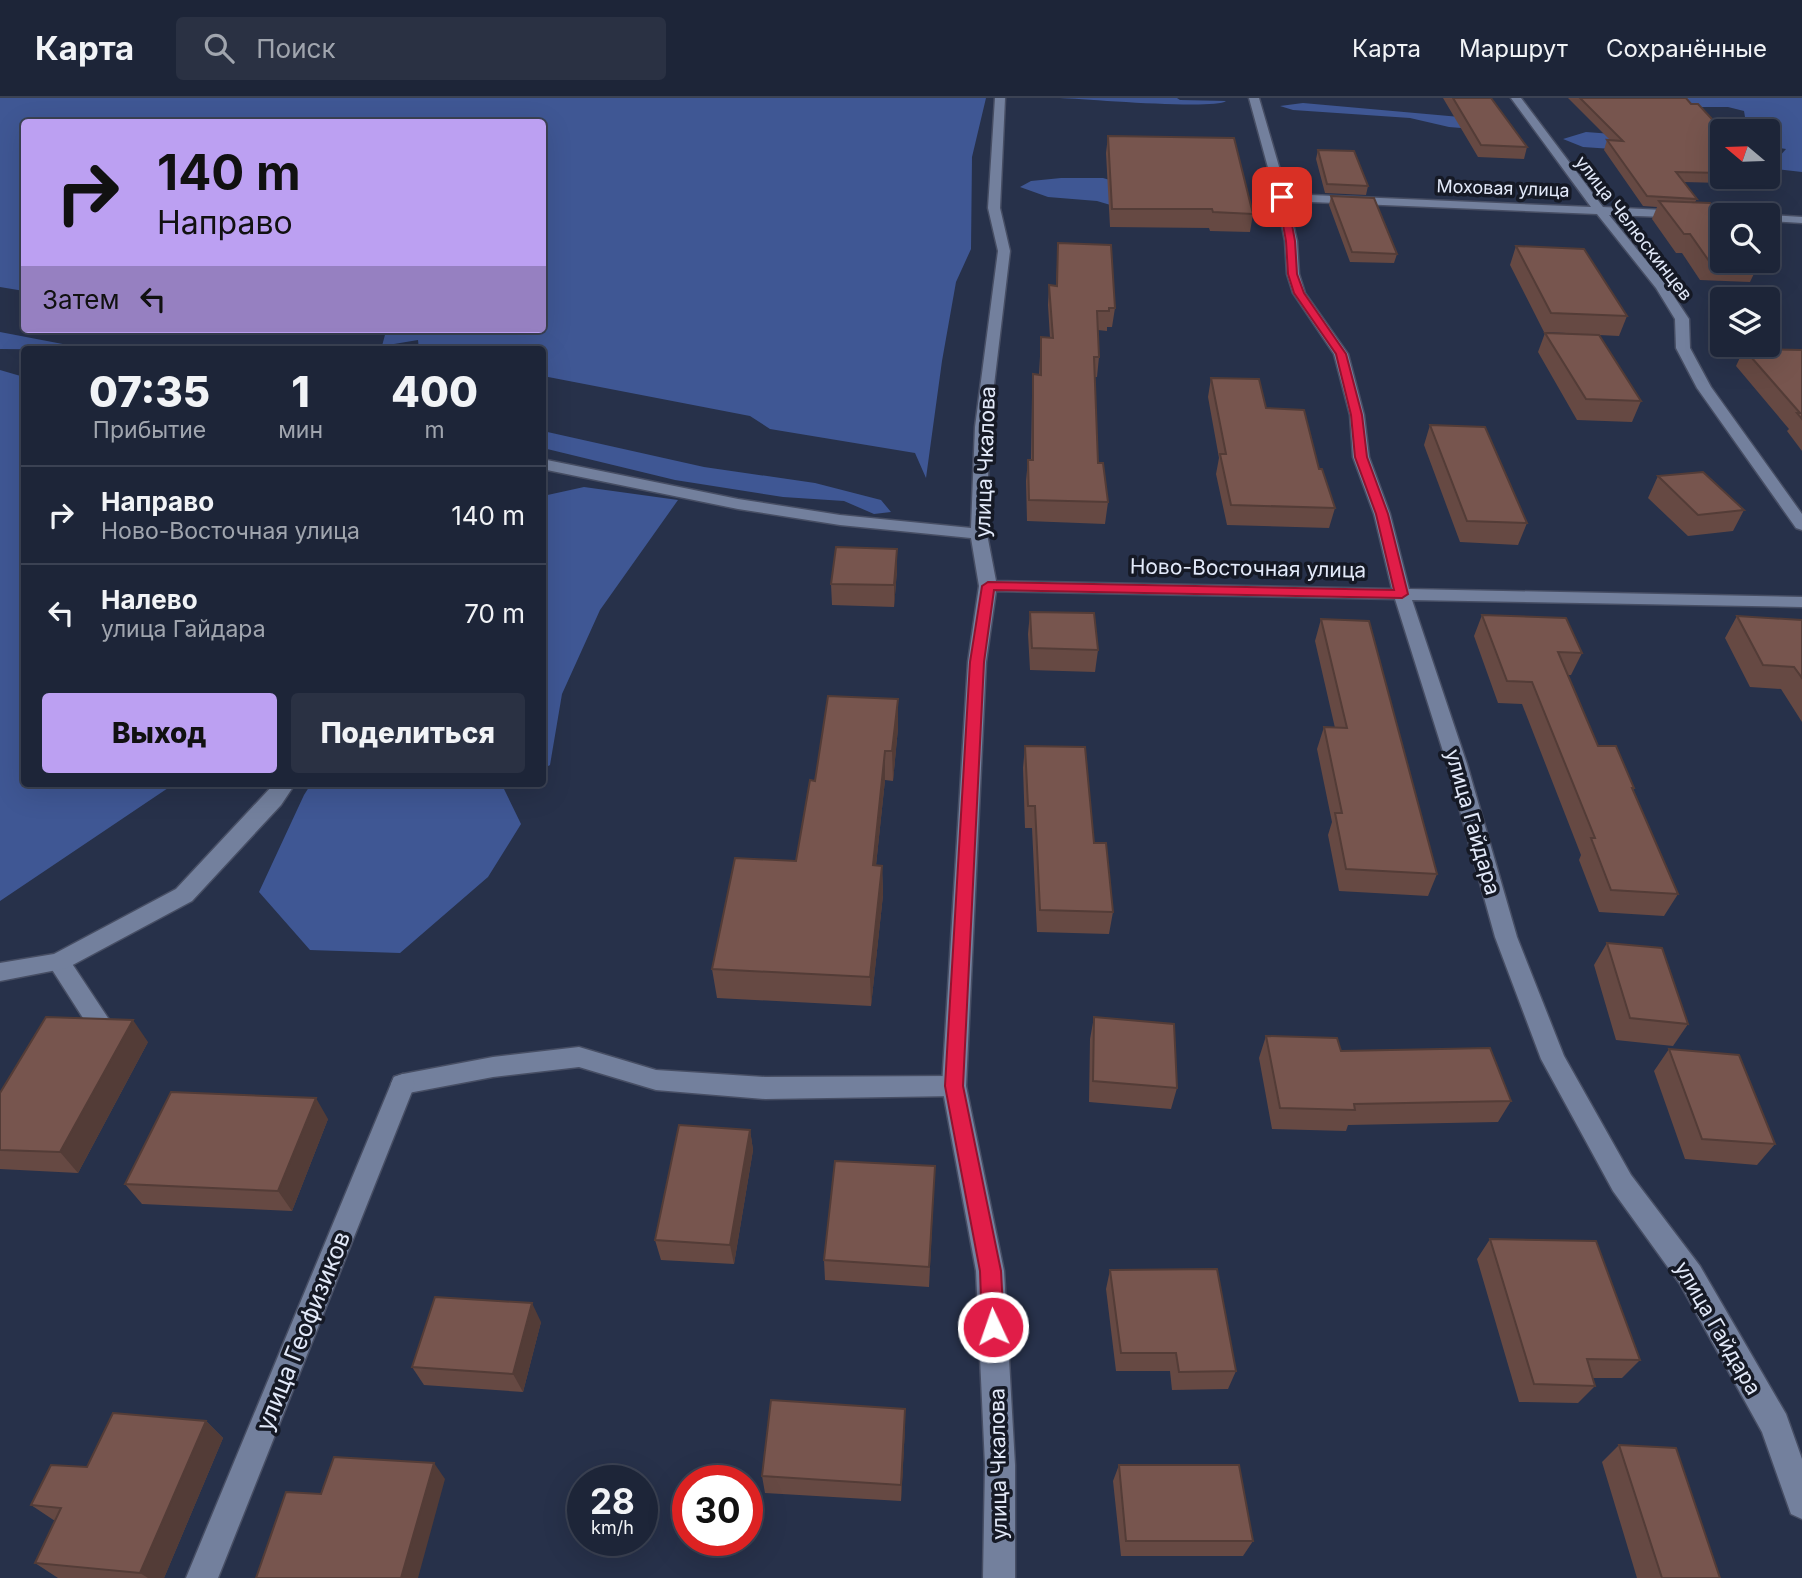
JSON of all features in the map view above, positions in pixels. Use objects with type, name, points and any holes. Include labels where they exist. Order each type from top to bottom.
[{"type":"street","name":"улица Чкалова","points":[[999,1578],[1000,1465],[990,1271],[954,1086],[977,662],[988,586],[979,534],[982,427],[1004,251],[993,208],[1000,98]]},
{"type":"street","name":"улица Гайдара","points":[[1254,98],[1282,197],[1291,241],[1293,274],[1299,293],[1341,354],[1357,415],[1361,457],[1382,514],[1402,594],[1457,764],[1506,937],[1553,1059],[1622,1183],[1690,1275],[1775,1425],[1802,1503]]},
{"type":"street","name":"улица Челюскинцев","points":[[1516,98],[1567,170],[1601,210],[1675,308],[1682,319],[1683,348],[1704,388],[1802,525]]},
{"type":"street","name":"Моховая улица","points":[[1282,197],[1710,215]]},
{"type":"street","points":[[1780,219],[1802,220]]},
{"type":"street","points":[[546,465],[738,504],[840,520],[979,534]]},
{"type":"street","name":"Ново-Восточная улица","points":[[988,586],[1802,602]]},
{"type":"street","points":[[0,972],[60,962],[184,895],[274,800],[283,787]]},
{"type":"street","points":[[60,962],[100,1025]]},
{"type":"street","name":"улица Геофизиков","points":[[202,1578],[403,1084],[493,1067],[579,1057],[656,1080],[765,1088],[954,1086]]},
{"type":"shaded area","points":[[0,98],[986,98],[972,157],[971,249],[956,282],[926,478],[915,453],[770,429],[750,416],[546,377],[546,346],[419,346],[418,340],[382,346],[385,333],[546,333],[546,119],[21,119],[21,290],[0,287]]},
{"type":"shaded area","points":[[1060,98],[1177,98],[1226,101],[1175,104]]},
{"type":"shaded area","points":[[1673,98],[1802,98],[1802,172],[1780,169],[1780,156],[1786,149],[1780,148],[1780,119],[1745,119],[1744,111],[1728,107],[1696,107]]},
{"type":"shaded area","points":[[1303,103],[1505,121],[1486,130],[1449,127],[1410,118],[1293,110],[1280,106]]},
{"type":"shaded area","points":[[1586,132],[1678,139],[1710,133],[1656,152],[1583,147],[1563,139]]},
{"type":"shaded area","points":[[1103,178],[1131,186],[1124,209],[1097,201],[1048,197],[1020,187],[1031,181]]},
{"type":"shaded area","points":[[0,332],[73,346],[21,346],[21,349],[0,349]]},
{"type":"shaded area","points":[[0,370],[21,376],[21,787],[170,787],[0,901]]},
{"type":"shaded area","points":[[546,432],[704,467],[815,483],[881,500],[891,512],[874,514],[844,501],[783,497],[675,480],[546,449]]},
{"type":"shaded area","points":[[584,487],[678,500],[600,610],[562,694],[550,765],[546,767],[546,495]]},
{"type":"shaded area","points":[[309,787],[508,787],[504,789],[521,824],[488,877],[400,953],[310,950],[259,892]]},
{"type":"building","points":[[1453,98],[1491,98],[1527,147],[1481,145]]},
{"type":"building","points":[[1580,98],[1686,98],[1691,104],[1698,104],[1712,119],[1710,173],[1676,172],[1697,199],[1647,196],[1607,140],[1623,141]]},
{"type":"building","points":[[1108,136],[1234,138],[1253,214],[1213,212],[1212,209],[1112,209]]},
{"type":"building","points":[[1318,150],[1354,151],[1368,186],[1327,184]]},
{"type":"building","points":[[1331,196],[1374,198],[1397,254],[1352,252]]},
{"type":"building","points":[[1659,201],[1710,203],[1710,261],[1690,234],[1684,234]]},
{"type":"building","points":[[1058,243],[1111,245],[1115,308],[1097,311],[1099,357],[1094,357],[1098,463],[1103,463],[1108,502],[1029,500],[1028,460],[1033,460],[1033,374],[1041,375],[1041,337],[1053,338],[1049,285],[1057,286]]},
{"type":"building","points":[[1516,246],[1584,249],[1627,316],[1551,313]]},
{"type":"building","points":[[1545,333],[1599,335],[1641,401],[1586,399]]},
{"type":"building","points":[[1780,350],[1802,350],[1802,419],[1797,413],[1800,413],[1751,357],[1780,357]]},
{"type":"building","points":[[1211,378],[1259,379],[1266,408],[1304,410],[1319,469],[1322,469],[1335,508],[1231,505],[1220,454],[1226,454]]},
{"type":"building","points":[[1430,425],[1485,427],[1527,523],[1467,521]]},
{"type":"building","points":[[1703,472],[1744,510],[1698,515],[1658,476]]},
{"type":"building","points":[[836,547],[897,549],[894,585],[831,584]]},
{"type":"building","points":[[1030,612],[1094,613],[1098,650],[1032,648]]},
{"type":"building","points":[[1482,615],[1566,618],[1582,653],[1558,652],[1598,746],[1616,746],[1678,894],[1611,890],[1591,838],[1595,838],[1532,682],[1507,681]]},
{"type":"building","points":[[1737,616],[1802,620],[1802,678],[1794,667],[1763,665]]},
{"type":"building","points":[[1321,619],[1369,621],[1437,874],[1346,869],[1335,813],[1342,813],[1324,727],[1347,728]]},
{"type":"building","points":[[828,696],[898,699],[892,751],[885,751],[873,865],[882,866],[870,977],[712,969],[735,858],[796,861],[810,780],[815,781]]},
{"type":"building","points":[[1025,746],[1085,747],[1094,843],[1106,843],[1113,912],[1040,910],[1035,806],[1028,806]]},
{"type":"building","points":[[1607,943],[1662,948],[1688,1024],[1630,1018]]},
{"type":"building","points":[[46,1017],[133,1020],[60,1152],[0,1150],[0,1093]]},
{"type":"building","points":[[1094,1017],[1174,1024],[1177,1088],[1093,1081]]},
{"type":"building","points":[[1266,1036],[1337,1038],[1341,1051],[1490,1048],[1511,1101],[1354,1104],[1355,1110],[1280,1108]]},
{"type":"building","points":[[1669,1049],[1739,1055],[1775,1144],[1702,1139]]},
{"type":"building","points":[[171,1092],[316,1098],[278,1191],[125,1184]]},
{"type":"building","points":[[679,1125],[750,1130],[730,1245],[655,1240]]},
{"type":"building","points":[[835,1161],[935,1166],[929,1267],[824,1260]]},
{"type":"building","points":[[1490,1239],[1596,1241],[1640,1360],[1587,1359],[1595,1386],[1534,1384]]},
{"type":"building","points":[[1217,1269],[1236,1371],[1179,1372],[1176,1353],[1121,1353],[1110,1270]]},
{"type":"building","points":[[435,1297],[532,1303],[513,1374],[412,1367]]},
{"type":"building","points":[[771,1400],[905,1409],[901,1485],[763,1476]]},
{"type":"building","points":[[113,1413],[206,1421],[140,1573],[35,1563],[61,1508],[31,1505],[51,1465],[87,1467]]},
{"type":"building","points":[[1619,1445],[1676,1448],[1720,1578],[1662,1578]]},
{"type":"building","points":[[334,1457],[434,1463],[401,1578],[256,1578],[286,1492],[321,1494]]},
{"type":"building","points":[[1119,1465],[1239,1465],[1253,1541],[1126,1541]]},
{"type":"route","points":[[993,1327],[990,1271],[954,1086],[977,662],[988,586],[1402,594],[1382,514],[1361,457],[1357,415],[1341,354],[1299,293],[1293,274],[1291,241],[1282,197]]}]
